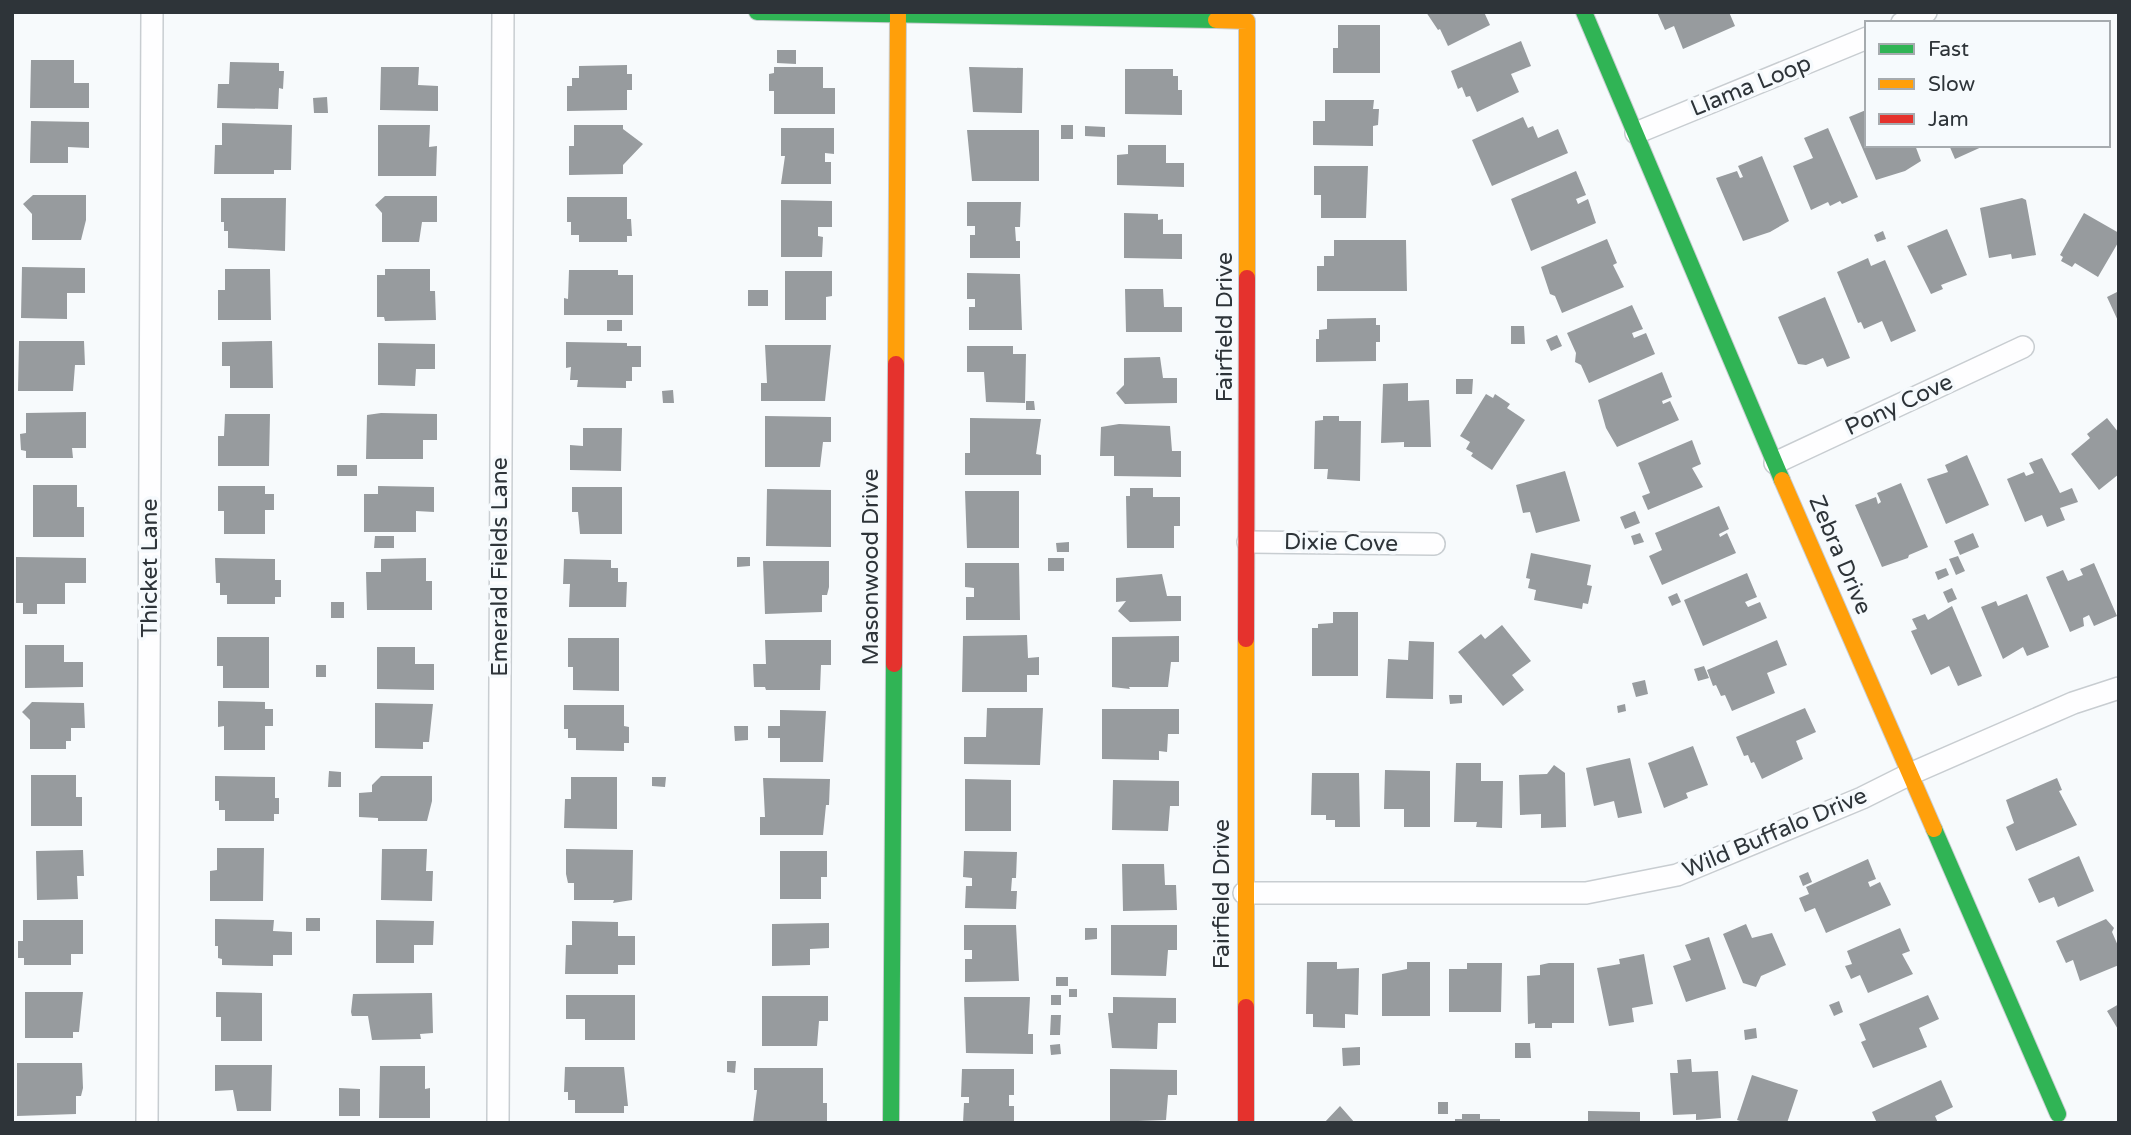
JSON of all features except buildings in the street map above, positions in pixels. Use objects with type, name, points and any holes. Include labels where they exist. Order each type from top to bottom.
[{"type":"street","name":"Thicket Lane","points":[[147,1123],[152,12]]},
{"type":"street","name":"Emerald Fields Lane","points":[[498,1123],[503,12]]},
{"type":"street","name":"Fairfield Drive","points":[[757,12],[1247,21],[1248,542],[1244,893],[1246,1123]]},
{"type":"street","name":"Zebra Drive","points":[[1584,12],[1775,463],[2059,1114]]},
{"type":"street","points":[[1906,21],[1926,12]]},
{"type":"street","name":"Masonwood Drive","points":[[891,1123],[898,13]]},
{"type":"street","name":"Llama Loop","points":[[1636,133],[1865,39]]},
{"type":"street","name":"Pony Cove","points":[[1775,463],[2023,347]]},
{"type":"street","name":"Dixie Cove","points":[[1248,542],[1434,544]]},
{"type":"street","name":"Wild Buffalo Drive","points":[[1244,893],[1586,893],[1689,870],[1862,799],[1910,774],[2073,703],[2119,688]]},
{"type":"traffic: fast","points":[[757,12],[1216,20]]},
{"type":"traffic: fast","points":[[1584,12],[1782,480]]},
{"type":"traffic: fast","points":[[891,1123],[894,664]]},
{"type":"traffic: fast","points":[[1934,829],[2058,1114]]},
{"type":"traffic: slow","points":[[896,364],[898,12]]},
{"type":"traffic: slow","points":[[1216,20],[1247,21],[1247,278]]},
{"type":"traffic: slow","points":[[1782,480],[1934,829]]},
{"type":"traffic: slow","points":[[1246,639],[1246,1007]]},
{"type":"traffic: jam","points":[[1246,639],[1247,278]]},
{"type":"traffic: jam","points":[[894,664],[896,364]]},
{"type":"traffic: jam","points":[[1246,1007],[1246,1123]]}]
